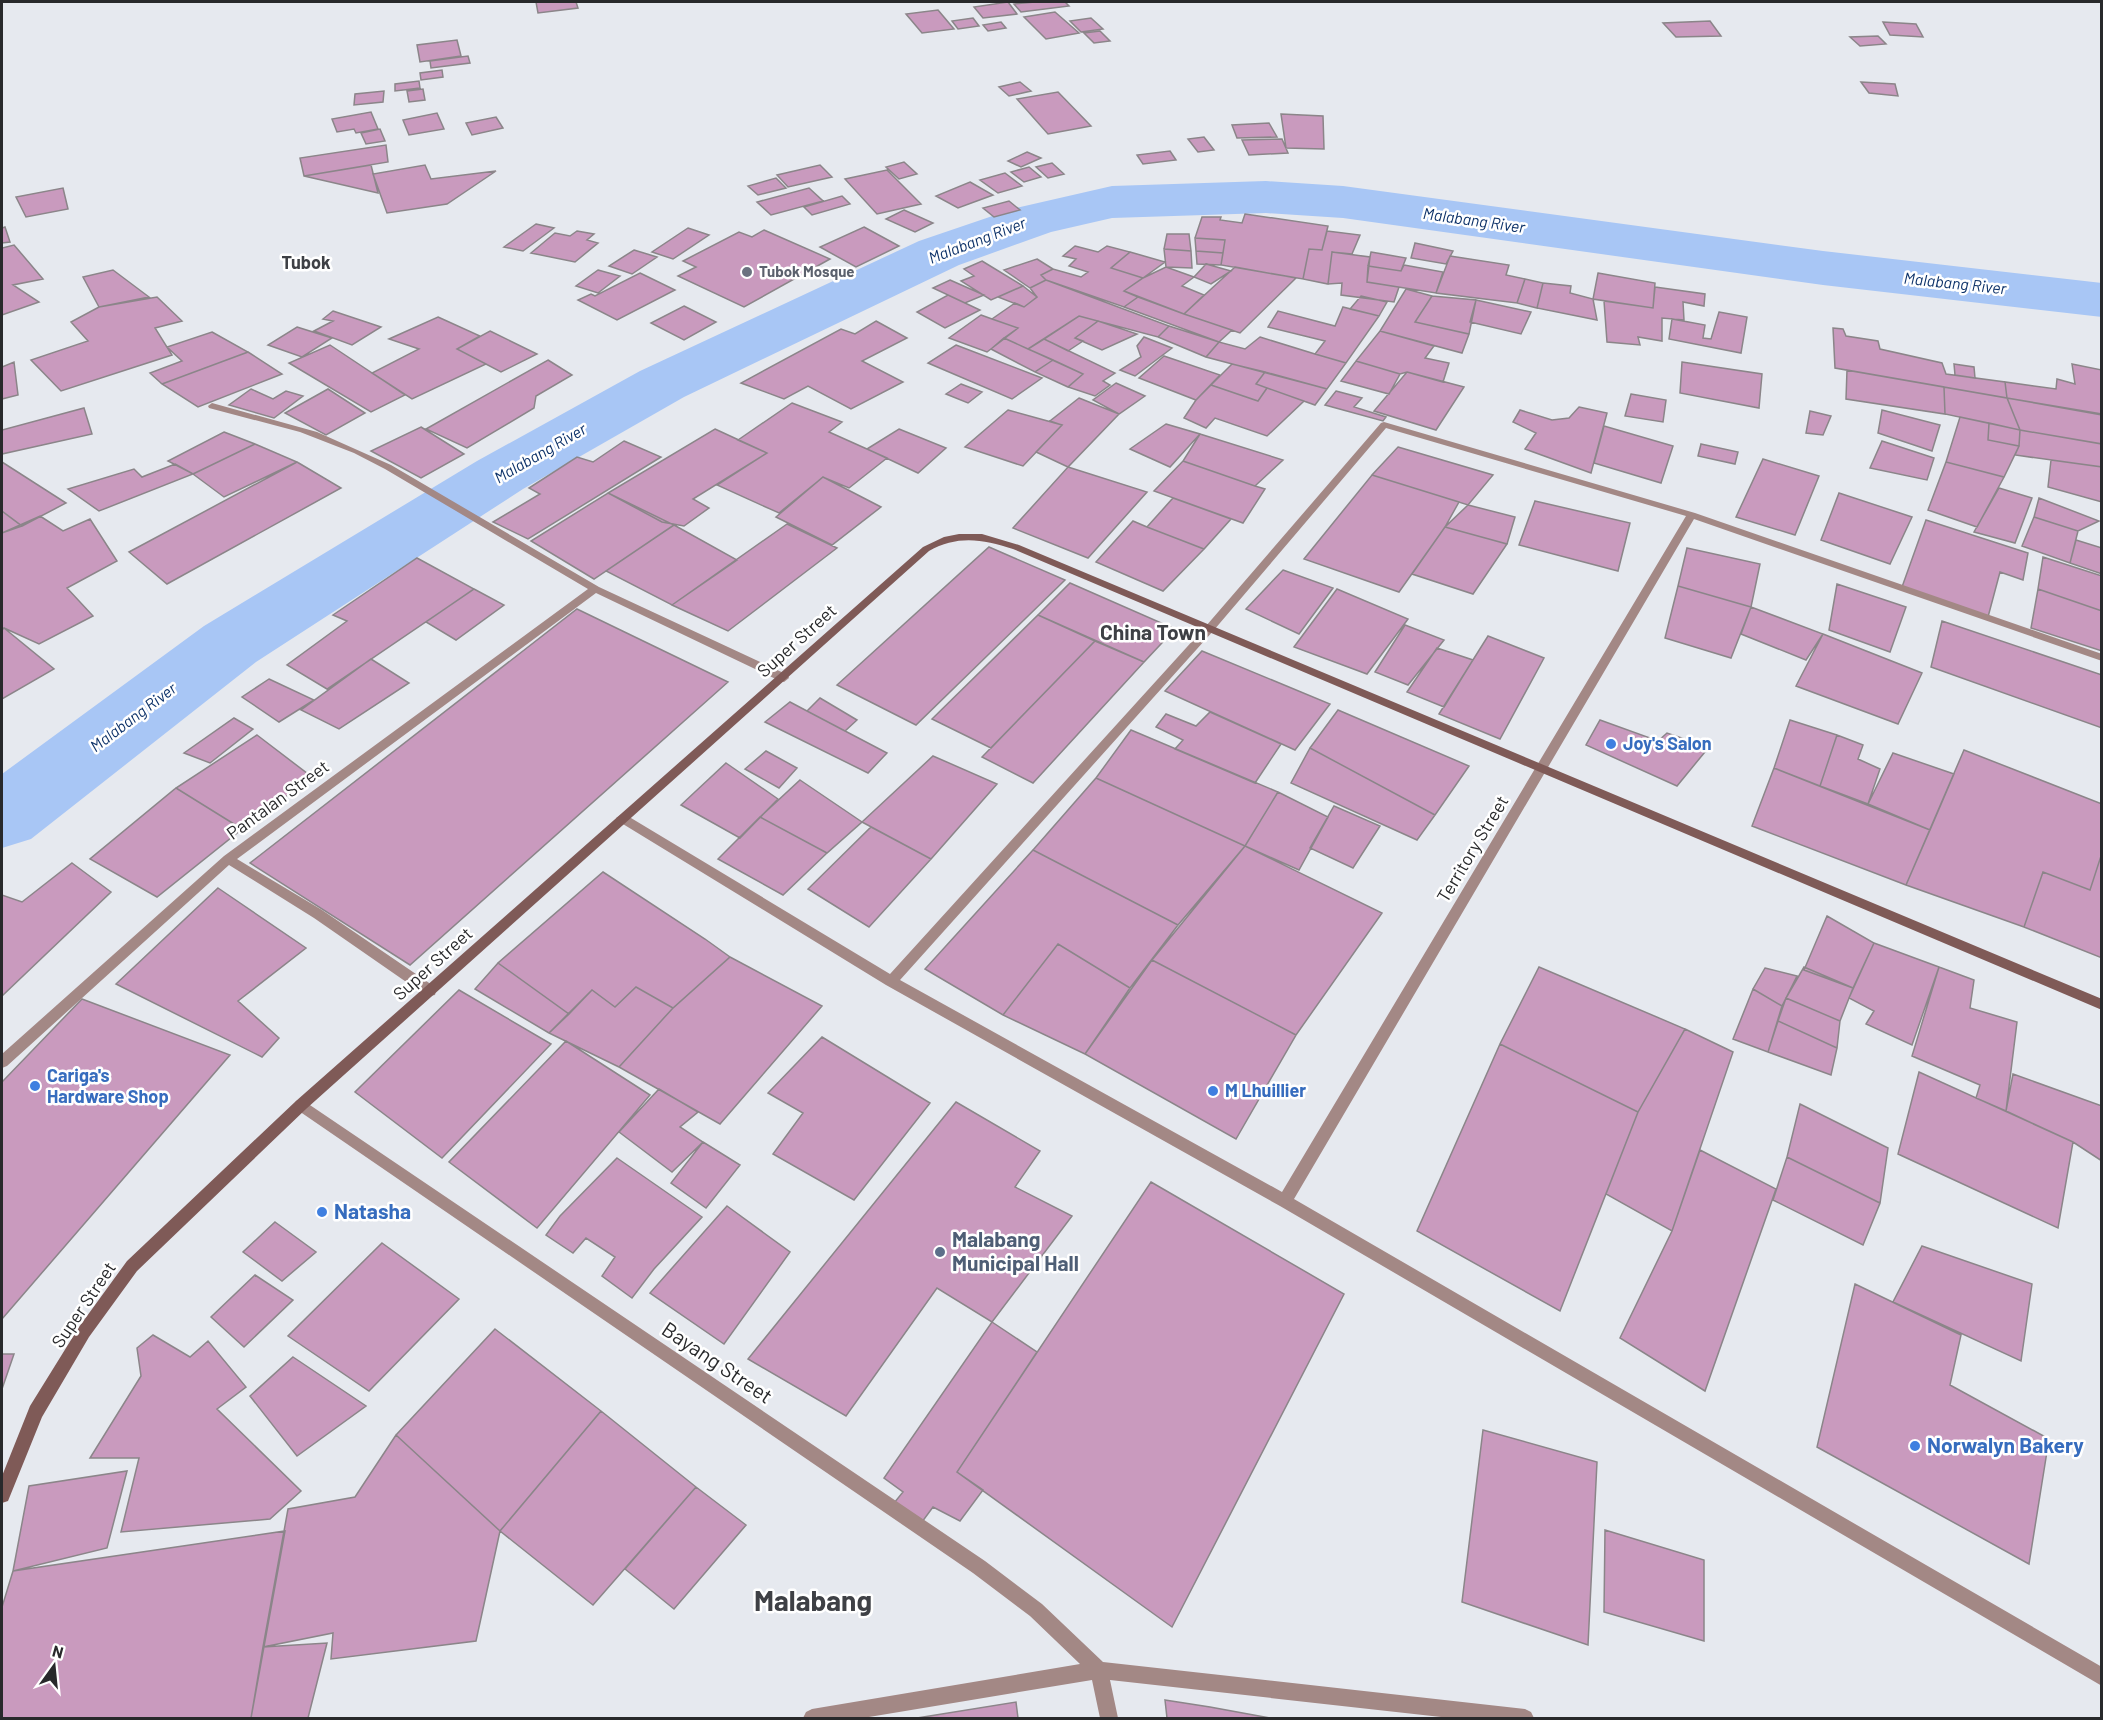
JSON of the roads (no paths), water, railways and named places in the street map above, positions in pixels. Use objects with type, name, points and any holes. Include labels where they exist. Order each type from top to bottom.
[{"type":"street","points":[[212,406],[244,417],[304,430],[355,450],[388,467],[595,589],[784,678]]},
{"type":"street","points":[[891,981],[1210,628],[1384,425],[1692,515],[2102,658]]},
{"type":"street","name":"Territory Street","points":[[1285,1201],[1692,515]]},
{"type":"street","name":"Super Street","points":[[2,1495],[36,1412],[84,1332],[132,1266],[301,1105],[621,818],[784,678],[926,549],[938,541],[970,536],[988,537],[1009,544],[2102,1005]]},
{"type":"street","name":"Pantalan Street","points":[[2,1062],[228,859],[595,589]]},
{"type":"street","points":[[621,818],[891,981],[1285,1201],[2102,1677]]},
{"type":"street","points":[[228,859],[318,914],[430,991]]},
{"type":"street","name":"Bayang Street","points":[[301,1105],[979,1567],[1036,1610],[1099,1671]]},
{"type":"street","points":[[812,1719],[1099,1671],[1525,1719]]},
{"type":"street","points":[[1099,1671],[1109,1719]]},
{"type":"waterway","name":"Malabang River","points":[[2,817],[230,644],[500,475],[662,384],[939,253],[1035,219],[1112,202],[1266,197],[1343,202],[1823,268],[2102,300]]},
{"type":"place","name":"Tubok Mosque","points":[[747,272]]},
{"type":"place","name":"Joy's Salon","points":[[1611,744]]},
{"type":"place","name":"Cariga's Hardware Shop","points":[[35,1086]]},
{"type":"place","name":"M Lhuillier","points":[[1213,1091]]},
{"type":"place","name":"Natasha","points":[[322,1212]]},
{"type":"place","name":"Malabang Municipal Hall","points":[[940,1252]]},
{"type":"place","name":"Norwalyn Bakery","points":[[1915,1446]]},
{"type":"district","name":"Tubok","points":[[306,263]]},
{"type":"district","name":"China Town","points":[[1153,633]]},
{"type":"district","name":"Malabang","points":[[813,1601]]}]
